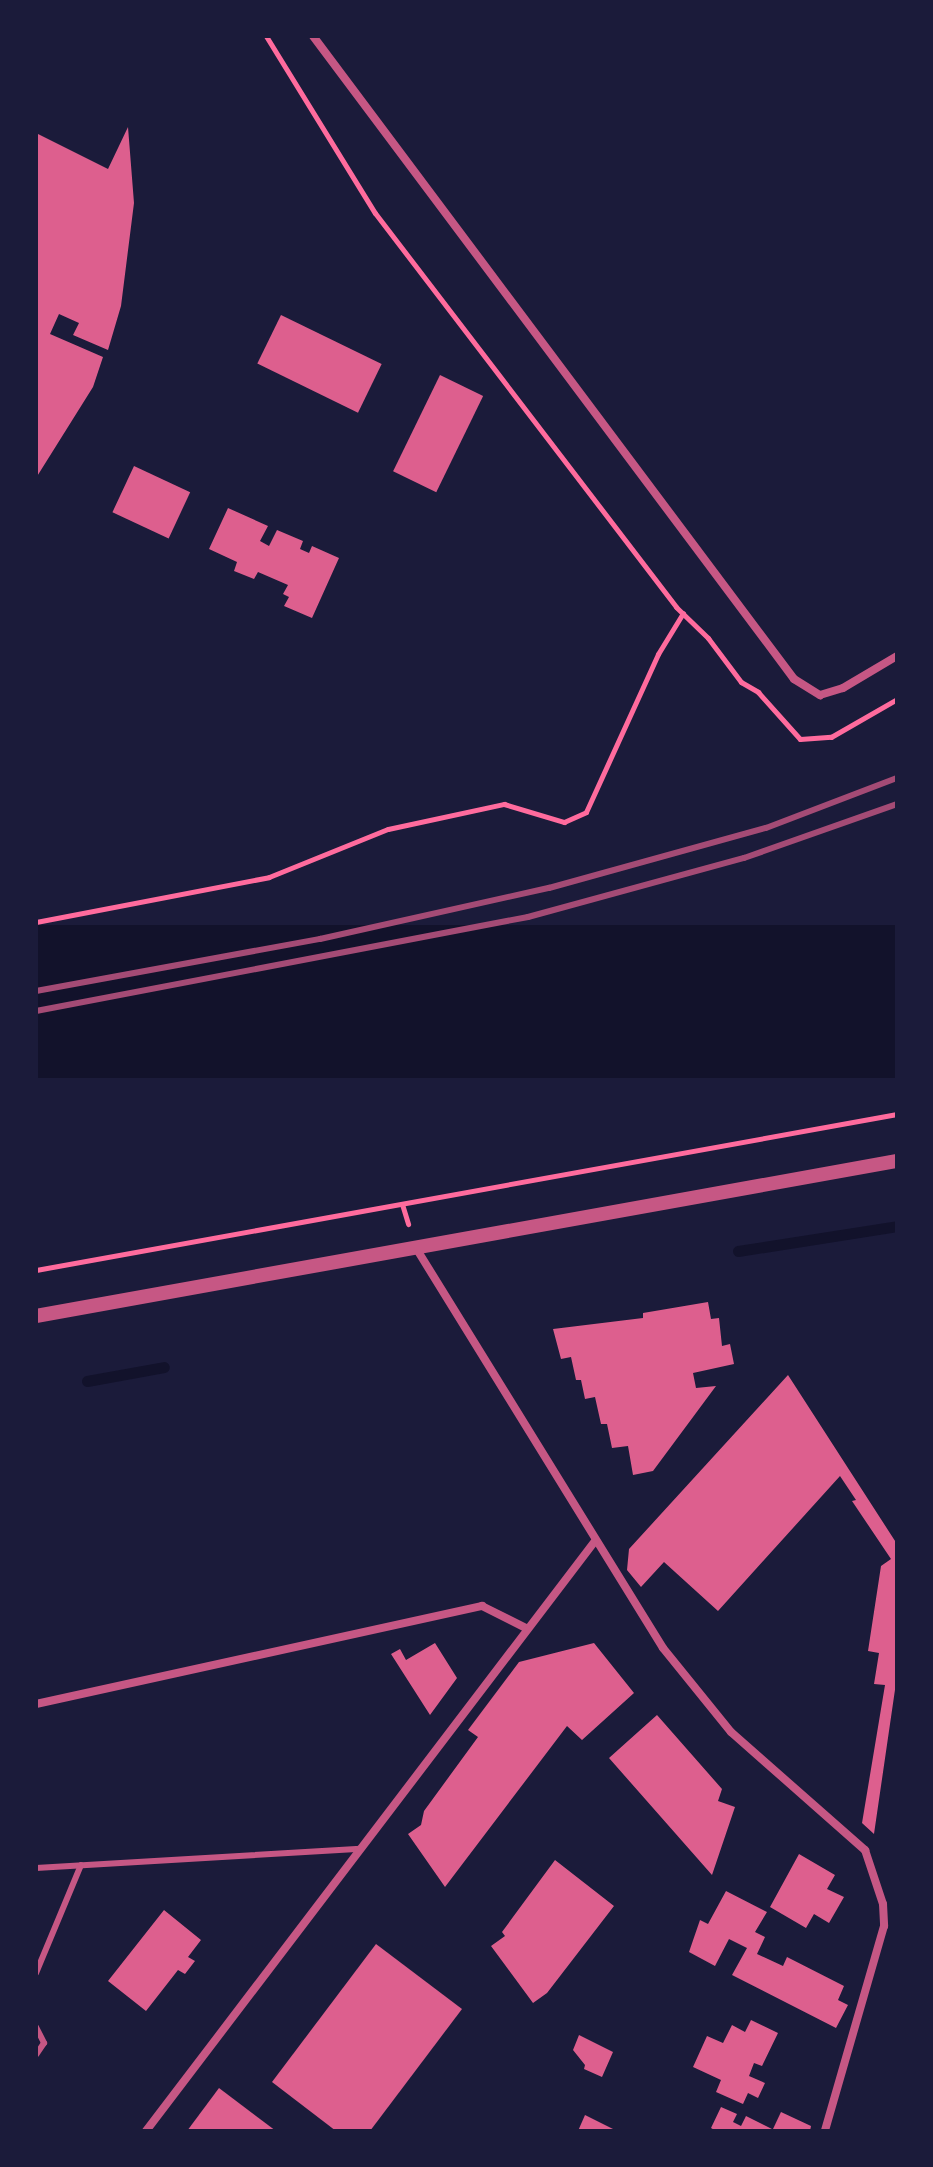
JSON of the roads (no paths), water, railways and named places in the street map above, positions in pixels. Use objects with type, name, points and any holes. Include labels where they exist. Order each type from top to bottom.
[{"type":"street","points":[[313,36],[794,679],[820,695],[843,688],[897,656]]},
{"type":"street","points":[[36,1316],[897,1161]]},
{"type":"street","points":[[416,1248],[663,1648],[731,1732],[865,1850],[883,1904],[884,1926],[825,2131]]},
{"type":"street","points":[[146,2131],[595,1541]]},
{"type":"street","points":[[36,1704],[482,1606],[528,1629]]},
{"type":"lane","points":[[36,1868],[360,1849]]},
{"type":"lane","points":[[36,1973],[81,1865]]},
{"type":"lane","points":[[36,2027],[44,2043],[36,2055]]},
{"type":"waterway","points":[[738,1251],[897,1226]]},
{"type":"waterway","points":[[87,1381],[164,1367]]},
{"type":"railway","points":[[36,991],[320,939],[549,888],[766,828],[897,778]]},
{"type":"railway","points":[[36,1011],[528,917],[744,858],[897,804]]}]
